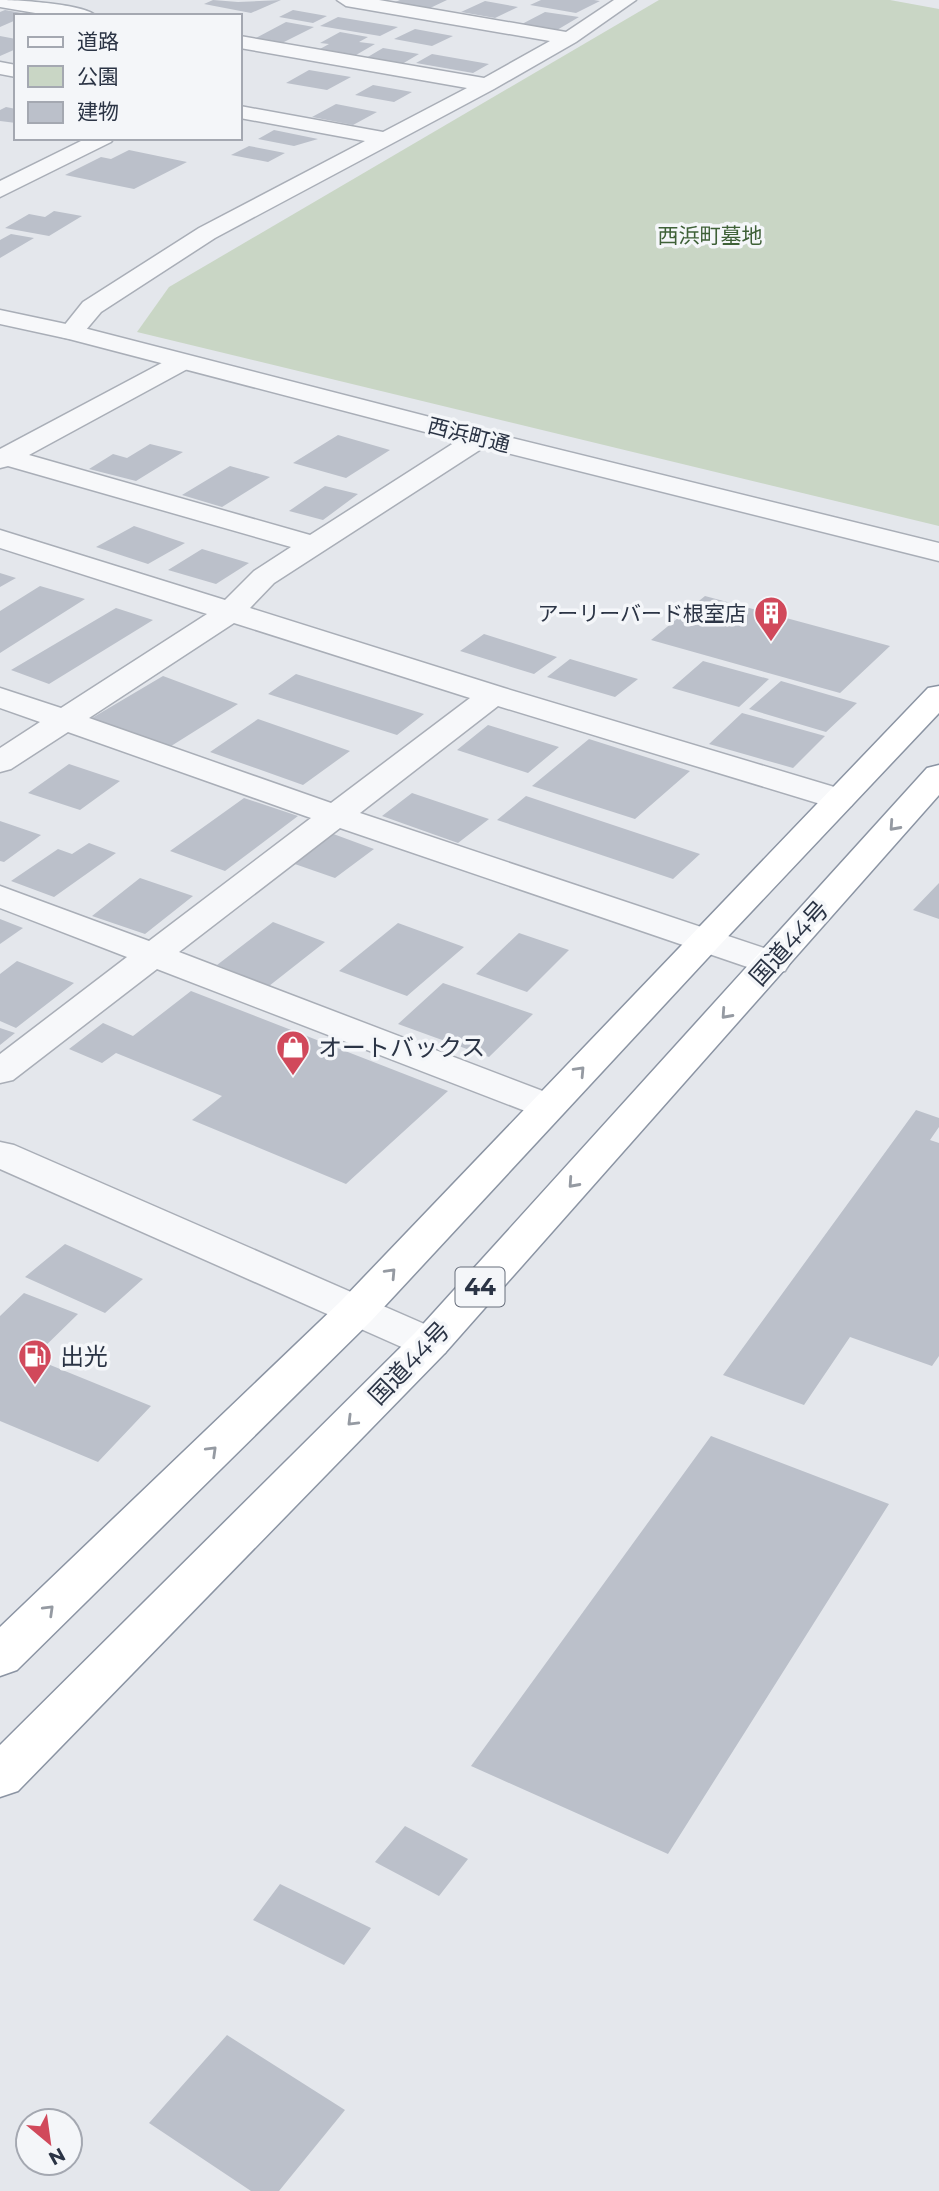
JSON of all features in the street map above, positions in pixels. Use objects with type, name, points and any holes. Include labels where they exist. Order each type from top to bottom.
[{"type":"highway","points":[[0,1657],[356,1311],[705,939],[939,695]]},
{"type":"highway","name":"国道44号","points":[[0,1777],[430,1343],[939,775]]},
{"type":"street","points":[[346,0],[569,38]]},
{"type":"street","points":[[71,332],[92,307],[207,233],[487,85],[569,38],[627,0]]},
{"type":"street","points":[[0,1],[78,14]]},
{"type":"street","points":[[86,14],[104,5]]},
{"type":"street","points":[[242,42],[487,85]]},
{"type":"street","points":[[242,112],[383,138]]},
{"type":"street","points":[[0,190],[100,140]]},
{"type":"street","name":"西浜町通","points":[[0,317],[71,332],[480,438],[939,552]]},
{"type":"street","points":[[3,459],[182,362]]},
{"type":"street","points":[[0,762],[229,613],[264,577],[480,438]]},
{"type":"street","points":[[3,459],[314,545]]},
{"type":"street","points":[[0,539],[493,695],[839,799]]},
{"type":"street","points":[[0,1072],[493,695]]},
{"type":"street","points":[[0,697],[337,816],[772,963]]},
{"type":"street","points":[[0,896],[547,1106]]},
{"type":"street","points":[[0,1154],[430,1343]]},
{"type":"green space","name":"西浜町墓地","points":[[659,0],[890,0],[939,9],[939,526],[137,332],[169,287]]},
{"type":"building","points":[[213,0],[281,0],[251,13],[204,4]]},
{"type":"building","points":[[400,0],[447,0],[428,9],[393,3]]},
{"type":"building","points":[[541,0],[600,1],[576,13],[530,5]]},
{"type":"building","points":[[485,1],[518,7],[495,18],[461,12]]},
{"type":"building","points":[[5,10],[27,14],[14,14],[14,21],[0,27],[0,12]]},
{"type":"building","points":[[293,10],[327,16],[313,23],[279,17]]},
{"type":"building","points":[[545,12],[579,17],[557,30],[522,24]]},
{"type":"building","points":[[338,17],[398,27],[380,36],[320,26]]},
{"type":"building","points":[[286,22],[314,27],[282,43],[254,39]]},
{"type":"building","points":[[415,29],[453,36],[432,46],[394,39]]},
{"type":"building","points":[[340,32],[368,37],[359,42],[375,44],[356,55],[320,49],[329,44],[320,43]]},
{"type":"building","points":[[0,36],[14,39],[14,50],[0,56]]},
{"type":"building","points":[[383,48],[419,54],[402,64],[366,58]]},
{"type":"building","points":[[432,54],[489,64],[473,73],[416,63]]},
{"type":"building","points":[[309,70],[351,77],[327,90],[286,83]]},
{"type":"building","points":[[373,85],[412,92],[394,102],[355,95]]},
{"type":"building","points":[[336,104],[377,112],[353,125],[312,117]]},
{"type":"building","points":[[6,107],[14,109],[14,123],[0,121],[0,110]]},
{"type":"building","points":[[274,130],[318,139],[294,146],[258,139]]},
{"type":"building","points":[[249,146],[285,153],[268,162],[231,155]]},
{"type":"building","points":[[129,150],[187,162],[134,189],[65,175],[101,157],[111,159]]},
{"type":"building","points":[[54,211],[82,216],[49,236],[5,228],[29,214],[45,217]]},
{"type":"building","points":[[11,234],[34,238],[0,258],[0,240]]},
{"type":"building","points":[[338,435],[390,450],[346,478],[293,463]]},
{"type":"building","points":[[150,444],[183,452],[136,481],[89,469],[113,454],[127,458]]},
{"type":"building","points":[[230,466],[270,477],[222,507],[182,495]]},
{"type":"building","points":[[325,486],[358,494],[323,520],[289,511]]},
{"type":"building","points":[[134,526],[185,543],[148,564],[96,547]]},
{"type":"building","points":[[202,549],[249,563],[216,584],[168,570]]},
{"type":"building","points":[[0,573],[16,578],[0,587]]},
{"type":"building","points":[[40,586],[85,599],[0,653],[0,611]]},
{"type":"building","name":"アーリーバード根室店","points":[[705,596],[890,646],[840,693],[651,640]]},
{"type":"building","points":[[116,608],[153,620],[49,684],[11,670]]},
{"type":"building","points":[[484,634],[557,657],[534,674],[460,651]]},
{"type":"building","points":[[570,659],[638,679],[615,697],[547,677]]},
{"type":"building","points":[[703,661],[769,679],[739,707],[672,688]]},
{"type":"building","points":[[296,674],[424,714],[397,735],[268,694]]},
{"type":"building","points":[[163,676],[238,704],[168,748],[92,718]]},
{"type":"building","points":[[781,681],[857,703],[826,732],[749,709]]},
{"type":"building","points":[[742,713],[825,736],[793,768],[709,744]]},
{"type":"building","points":[[258,719],[350,751],[303,785],[210,752]]},
{"type":"building","points":[[488,725],[559,747],[528,773],[457,750]]},
{"type":"building","points":[[589,739],[690,771],[635,819],[532,786]]},
{"type":"building","points":[[69,764],[120,781],[80,810],[28,793]]},
{"type":"building","points":[[412,793],[489,819],[458,843],[382,816]]},
{"type":"building","points":[[526,796],[700,854],[673,879],[497,820]]},
{"type":"building","points":[[244,798],[298,816],[225,871],[170,851]]},
{"type":"building","points":[[0,821],[41,835],[4,862],[0,861]]},
{"type":"building","points":[[328,832],[374,849],[335,878],[289,862]]},
{"type":"building","points":[[89,843],[116,853],[54,897],[11,881],[58,849],[72,854]]},
{"type":"building","points":[[140,878],[193,896],[145,934],[92,916]]},
{"type":"building","points":[[939,883],[939,919],[913,910]]},
{"type":"building","points":[[0,919],[23,928],[0,944]]},
{"type":"building","points":[[273,922],[325,942],[269,986],[217,965]]},
{"type":"building","points":[[398,923],[464,947],[407,996],[339,971]]},
{"type":"building","points":[[519,933],[569,950],[527,992],[476,974]]},
{"type":"building","points":[[17,961],[74,983],[16,1028],[0,1021],[0,974]]},
{"type":"building","points":[[443,983],[533,1014],[489,1057],[398,1024]]},
{"type":"building","name":"オートバックス","points":[[191,991],[448,1091],[346,1184],[192,1120],[222,1096],[116,1053],[102,1063],[69,1049],[103,1023],[133,1036]]},
{"type":"building","points":[[0,1028],[15,1033],[0,1045]]},
{"type":"building","points":[[916,1110],[939,1118],[939,1127],[930,1140],[939,1143],[939,1356],[932,1366],[850,1337],[804,1405],[723,1375]]},
{"type":"building","points":[[65,1244],[143,1279],[105,1313],[25,1277]]},
{"type":"building","points":[[24,1293],[78,1314],[33,1358],[151,1406],[98,1462],[0,1421],[0,1316]]},
{"type":"building","points":[[711,1436],[889,1504],[668,1854],[471,1766]]},
{"type":"building","points":[[405,1826],[468,1859],[439,1896],[375,1862]]},
{"type":"building","points":[[280,1884],[371,1928],[344,1965],[253,1920]]},
{"type":"building","points":[[227,2035],[345,2110],[279,2191],[251,2191],[149,2123]]},
{"type":"place","name":"アーリーバード根室店","points":[[771,643]]},
{"type":"place","name":"オートバックス","points":[[293,1077]]},
{"type":"place","name":"出光","points":[[35,1386]]}]
